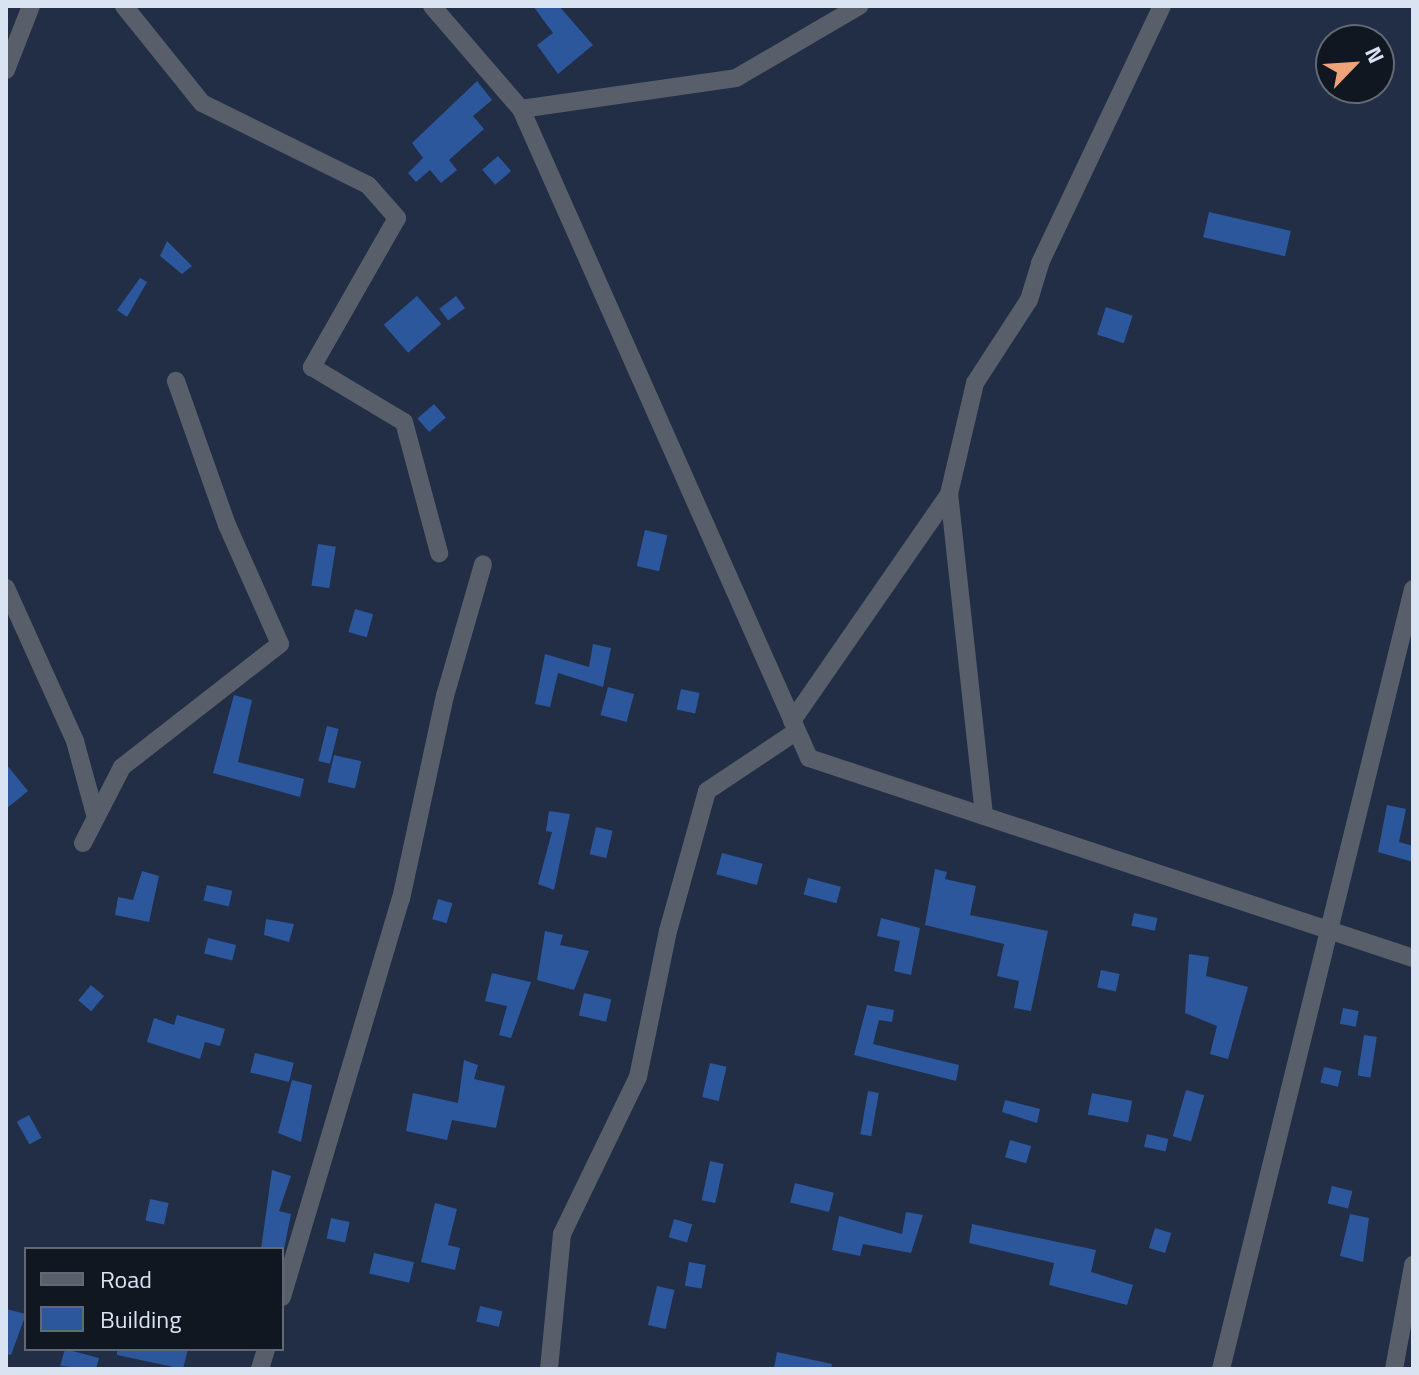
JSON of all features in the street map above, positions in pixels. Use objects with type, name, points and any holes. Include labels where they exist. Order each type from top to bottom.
[{"type":"street","points":[[6,70],[31,6]]},
{"type":"street","points":[[124,6],[202,103],[368,185],[397,218],[312,367],[404,422],[439,553]]},
{"type":"street","points":[[432,6],[521,109],[809,758],[1332,935],[1413,958]]},
{"type":"street","points":[[521,109],[736,78],[859,6]]},
{"type":"street","points":[[984,815],[949,494],[975,383],[1029,300],[1040,263],[1162,6]]},
{"type":"street","points":[[83,843],[95,814],[122,767],[280,644],[222,512],[176,381]]},
{"type":"street","points":[[549,1369],[562,1234],[638,1077],[668,931],[707,791],[794,726],[949,494]]},
{"type":"street","points":[[284,1290],[401,899],[445,696],[483,564]]},
{"type":"street","points":[[6,588],[75,741],[95,814]]},
{"type":"street","points":[[1221,1369],[1332,935],[1413,589]]},
{"type":"street","points":[[1394,1369],[1413,1265]]},
{"type":"building","points":[[533,6],[559,6],[593,45],[558,74],[537,45],[553,33]]},
{"type":"building","points":[[477,81],[492,100],[473,116],[484,129],[449,160],[457,170],[441,183],[430,170],[416,182],[408,173],[423,158],[412,143]]},
{"type":"building","points":[[498,156],[511,171],[495,185],[482,170]]},
{"type":"building","points":[[1209,212],[1291,231],[1285,256],[1203,237]]},
{"type":"building","points":[[167,241],[192,266],[182,274],[160,256]]},
{"type":"building","points":[[140,278],[147,282],[127,317],[117,310]]},
{"type":"building","points":[[417,296],[441,324],[408,353],[384,325]]},
{"type":"building","points":[[456,296],[465,308],[448,321],[439,309]]},
{"type":"building","points":[[1106,307],[1133,316],[1124,343],[1097,335]]},
{"type":"building","points":[[434,404],[446,418],[429,432],[417,418]]},
{"type":"building","points":[[645,530],[667,535],[659,571],[637,566]]},
{"type":"building","points":[[318,544],[336,547],[329,588],[311,585]]},
{"type":"building","points":[[355,609],[373,614],[367,637],[348,632]]},
{"type":"building","points":[[593,644],[611,648],[603,687],[558,673],[550,707],[535,704],[545,654],[589,667]]},
{"type":"building","points":[[608,687],[634,694],[627,722],[600,715]]},
{"type":"building","points":[[681,689],[700,693],[695,713],[677,710]]},
{"type":"building","points":[[234,695],[252,700],[238,762],[304,779],[300,797],[213,773]]},
{"type":"building","points":[[327,726],[339,729],[330,764],[318,761]]},
{"type":"building","points":[[334,755],[361,761],[355,789],[328,782]]},
{"type":"building","points":[[6,764],[28,791],[6,809]]},
{"type":"building","points":[[1387,805],[1406,809],[1399,842],[1413,846],[1413,862],[1378,852]]},
{"type":"building","points":[[549,811],[570,814],[554,890],[538,884],[552,832],[546,831]]},
{"type":"building","points":[[596,827],[613,831],[606,858],[590,854]]},
{"type":"building","points":[[722,853],[763,864],[757,885],[716,874]]},
{"type":"building","points":[[935,869],[947,872],[945,879],[976,886],[970,915],[1048,931],[1031,1011],[1014,1008],[1019,981],[997,976],[1004,944],[925,925]]},
{"type":"building","points":[[142,871],[159,876],[149,922],[115,915],[118,897],[133,900]]},
{"type":"building","points":[[808,878],[841,887],[836,903],[804,894]]},
{"type":"building","points":[[207,885],[232,891],[229,906],[203,901]]},
{"type":"building","points":[[438,899],[452,903],[447,923],[432,919]]},
{"type":"building","points":[[1134,913],[1157,918],[1155,931],[1131,926]]},
{"type":"building","points":[[881,918],[920,928],[911,975],[894,971],[900,941],[877,936]]},
{"type":"building","points":[[266,919],[294,924],[289,942],[264,935]]},
{"type":"building","points":[[545,931],[563,935],[560,945],[589,951],[574,990],[537,980]]},
{"type":"building","points":[[208,938],[236,945],[232,961],[204,954]]},
{"type":"building","points":[[1189,954],[1209,957],[1206,976],[1248,987],[1228,1059],[1210,1054],[1217,1026],[1185,1013]]},
{"type":"building","points":[[1101,970],[1120,974],[1116,992],[1097,988]]},
{"type":"building","points":[[492,973],[531,982],[511,1038],[499,1035],[507,1006],[485,1001]]},
{"type":"building","points":[[91,985],[104,996],[91,1011],[78,1000]]},
{"type":"building","points":[[584,993],[611,999],[606,1022],[579,1015]]},
{"type":"building","points":[[867,1005],[894,1010],[892,1022],[879,1020],[873,1044],[959,1065],[956,1081],[854,1055]]},
{"type":"building","points":[[1343,1008],[1359,1011],[1356,1027],[1340,1024]]},
{"type":"building","points":[[177,1015],[225,1029],[220,1046],[205,1042],[200,1059],[147,1042],[154,1018],[174,1025]]},
{"type":"building","points":[[1364,1035],[1377,1037],[1370,1078],[1358,1075]]},
{"type":"building","points":[[255,1053],[294,1063],[289,1082],[250,1072]]},
{"type":"building","points":[[464,1060],[478,1065],[474,1079],[505,1086],[496,1128],[452,1120],[447,1140],[406,1131],[413,1093],[458,1103]]},
{"type":"building","points":[[710,1063],[727,1067],[719,1101],[702,1097]]},
{"type":"building","points":[[1324,1067],[1342,1071],[1338,1087],[1320,1083]]},
{"type":"building","points":[[292,1080],[312,1085],[301,1142],[278,1133]]},
{"type":"building","points":[[1186,1090],[1204,1095],[1191,1141],[1173,1136]]},
{"type":"building","points":[[868,1091],[879,1093],[871,1136],[860,1134]]},
{"type":"building","points":[[1092,1093],[1132,1101],[1128,1122],[1088,1115]]},
{"type":"building","points":[[1005,1100],[1040,1109],[1037,1123],[1002,1112]]},
{"type":"building","points":[[29,1115],[42,1138],[29,1145],[17,1122]]},
{"type":"building","points":[[1147,1134],[1168,1139],[1166,1152],[1144,1147]]},
{"type":"building","points":[[1010,1140],[1031,1146],[1026,1163],[1005,1157]]},
{"type":"building","points":[[710,1161],[724,1164],[715,1203],[702,1200]]},
{"type":"building","points":[[272,1170],[291,1176],[279,1211],[291,1214],[284,1249],[261,1247]]},
{"type":"building","points":[[795,1183],[834,1193],[829,1212],[790,1202]]},
{"type":"building","points":[[1332,1186],[1352,1191],[1348,1209],[1328,1203]]},
{"type":"building","points":[[150,1199],[169,1203],[164,1224],[145,1221]]},
{"type":"building","points":[[435,1203],[457,1209],[448,1245],[460,1248],[455,1270],[421,1262]]},
{"type":"building","points":[[906,1212],[923,1215],[911,1253],[863,1244],[860,1256],[832,1250],[839,1216],[902,1234]]},
{"type":"building","points":[[1350,1214],[1369,1218],[1363,1262],[1340,1256]]},
{"type":"building","points":[[331,1218],[350,1222],[345,1242],[327,1239]]},
{"type":"building","points":[[674,1219],[692,1224],[687,1243],[669,1237]]},
{"type":"building","points":[[972,1224],[1096,1250],[1091,1272],[1133,1285],[1127,1305],[1049,1285],[1054,1263],[969,1243]]},
{"type":"building","points":[[1155,1228],[1171,1233],[1165,1253],[1149,1248]]},
{"type":"building","points":[[374,1253],[414,1262],[409,1283],[369,1273]]},
{"type":"building","points":[[689,1262],[706,1265],[702,1289],[685,1286]]},
{"type":"building","points":[[657,1286],[675,1290],[666,1329],[648,1325]]},
{"type":"building","points":[[480,1306],[502,1311],[499,1327],[476,1322]]},
{"type":"building","points":[[6,1309],[24,1314],[24,1319],[11,1355],[6,1354]]},
{"type":"building","points":[[64,1351],[99,1358],[96,1369],[60,1366]]},
{"type":"building","points":[[117,1351],[188,1351],[183,1369],[117,1355]]},
{"type":"building","points":[[777,1352],[832,1364],[831,1369],[774,1369]]}]
